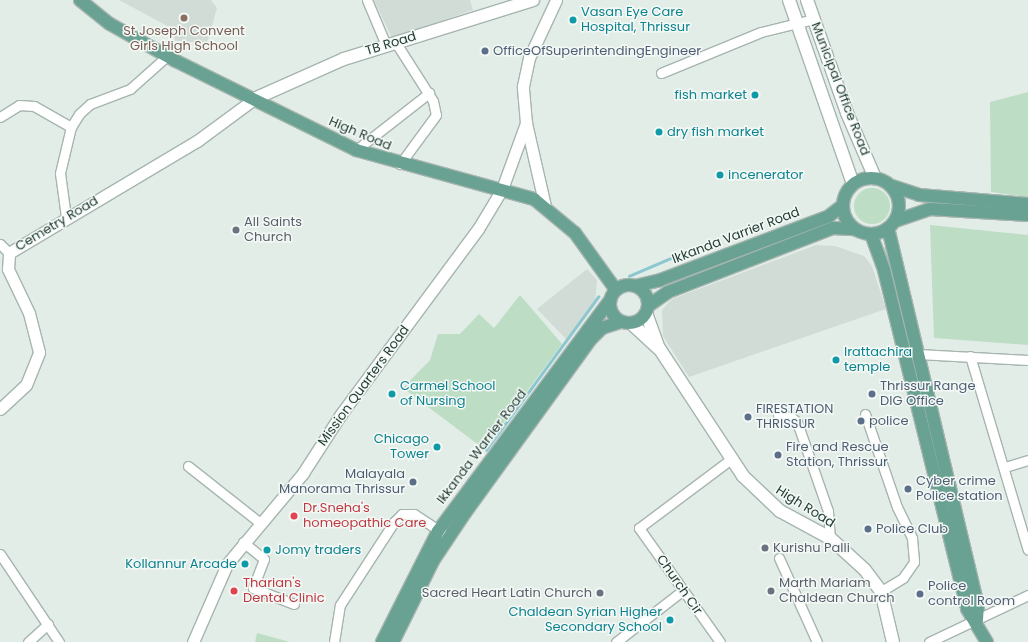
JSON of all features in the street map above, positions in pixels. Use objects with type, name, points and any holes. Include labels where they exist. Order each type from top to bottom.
[{"type":"main road","name":"High Road","points":[[80,0],[110,24],[167,56],[356,150],[400,164],[502,189],[545,206],[575,233],[613,295]]},
{"type":"main road","name":"TB Road","points":[[254,99],[391,44],[533,0]]},
{"type":"main road","points":[[789,0],[854,184]]},
{"type":"main road","name":"Municipal Office Road","points":[[807,0],[847,114],[875,178]]},
{"type":"main road","points":[[855,229],[846,218],[843,205],[854,184],[875,178],[892,186],[919,195],[1028,204]]},
{"type":"main road","points":[[892,186],[900,203],[892,225],[918,354],[978,605],[977,621]]},
{"type":"main road","name":"Ikkanda Varrier Road","points":[[635,286],[660,280],[829,216],[843,205]]},
{"type":"main road","points":[[626,322],[647,309],[668,292],[833,228],[855,229],[871,234],[916,212],[936,209],[1028,215]]},
{"type":"main road","points":[[871,234],[884,270],[966,609],[977,621],[987,642]]},
{"type":"main road","points":[[647,309],[645,293],[635,286],[613,295],[611,310],[659,348]]},
{"type":"main road","name":"Ikkanda Warrier Road","points":[[382,642],[438,532],[613,295]]},
{"type":"main road","name":"High Road","points":[[647,309],[659,348],[730,460],[780,511],[830,538],[865,570],[881,591],[893,642]]},
{"type":"main road","name":"Ikkanda Warrier Road","points":[[393,642],[449,537],[591,339],[602,328],[626,322]]},
{"type":"street","points":[[367,0],[391,44],[429,93],[436,115],[400,164]]},
{"type":"street","points":[[545,206],[538,160],[526,123],[524,86],[529,58],[556,0]]},
{"type":"street","points":[[661,73],[761,32],[814,19]]},
{"type":"street","points":[[66,217],[60,173],[71,127],[90,104],[130,89],[167,56]]},
{"type":"street","points":[[356,150],[429,93]]},
{"type":"street","name":"Cemetry Road","points":[[0,409],[26,385],[39,352],[32,320],[5,260],[66,217],[198,141],[254,99]]},
{"type":"street","points":[[0,117],[19,105],[34,106],[71,127]]},
{"type":"street","name":"Mission Quarters Road","points":[[193,642],[227,564],[259,522],[314,459],[341,414],[456,263],[502,189],[526,123]]},
{"type":"street","points":[[0,244],[5,260]]},
{"type":"street","points":[[918,354],[1028,360]]},
{"type":"street","points":[[970,356],[1005,467],[1028,550]]},
{"type":"street","points":[[865,414],[897,507],[912,538],[914,562],[903,578],[881,591]]},
{"type":"street","points":[[778,415],[791,417],[797,422],[828,511],[830,538]]},
{"type":"street","name":"Church Cir","points":[[720,642],[682,591],[639,528],[730,460]]},
{"type":"street","points":[[1005,467],[1028,460]]},
{"type":"street","points":[[188,466],[259,522]]},
{"type":"street","points":[[334,642],[340,605],[394,522],[402,514],[414,514],[438,532],[449,537]]},
{"type":"street","points":[[243,542],[264,560],[253,588],[294,604]]},
{"type":"street","points":[[0,554],[59,642]]},
{"type":"street","points":[[780,558],[817,642]]},
{"type":"street","points":[[616,642],[682,591]]},
{"type":"street","points":[[929,642],[977,621],[1028,595]]},
{"type":"street","points":[[28,642],[48,624]]},
{"type":"shaded area","name":"St Joseph Convent Girls High School","points":[[119,0],[211,0],[217,8],[207,43],[175,41],[173,29]]},
{"type":"shaded area","points":[[374,0],[470,0],[473,10],[392,38]]},
{"type":"shaded area","points":[[816,245],[835,246],[864,256],[872,266],[886,309],[689,377],[663,336],[662,310],[672,299]]},
{"type":"shaded area","points":[[587,269],[597,280],[595,304],[567,340],[537,309]]},
{"type":"green space","points":[[1028,92],[1028,197],[991,192],[990,102]]},
{"type":"green space","points":[[876,188],[885,193],[889,199],[889,213],[885,219],[876,224],[868,224],[859,219],[855,213],[854,202],[859,193],[865,189]]},
{"type":"green space","points":[[930,225],[1028,235],[1028,345],[934,338]]},
{"type":"green space","points":[[886,247],[976,609],[973,610],[883,248]]},
{"type":"green space","points":[[520,295],[562,344],[484,449],[403,388],[430,360],[438,334],[460,334],[479,314],[494,328]]},
{"type":"green space","points":[[257,633],[290,642],[255,642]]},
{"type":"waterway","points":[[629,276],[678,255]]},
{"type":"waterway","points":[[486,450],[598,297]]},
{"type":"place","name":"St Joseph Convent Girls High School","points":[[184,18]]},
{"type":"place","name":"Vasan Eye Care Hospital, Thrissur","points":[[573,20]]},
{"type":"place","name":"OfficeOfSuperintendingEngineer","points":[[485,51]]},
{"type":"place","name":"fish market","points":[[755,95]]},
{"type":"place","name":"dry fish market","points":[[659,132]]},
{"type":"place","name":"incenerator","points":[[720,175]]},
{"type":"place","name":"All Saints Church","points":[[236,230]]},
{"type":"place","name":"Irattachira temple","points":[[836,360]]},
{"type":"place","name":"Carmel School of Nursing","points":[[392,394]]},
{"type":"place","name":"Thrissur Range DIG Office","points":[[872,394]]},
{"type":"place","name":"FIRESTATION THRISSUR","points":[[748,417]]},
{"type":"place","name":"police","points":[[861,421]]},
{"type":"place","name":"Chicago Tower","points":[[437,447]]},
{"type":"place","name":"Fire and Rescue Station, Thrissur","points":[[778,455]]},
{"type":"place","name":"Malayala Manorama Thrissur","points":[[413,482]]},
{"type":"place","name":"Cyber crime Police station","points":[[908,489]]},
{"type":"place","name":"Dr.Sneha's homeopathic Care","points":[[294,516]]},
{"type":"place","name":"Police Club","points":[[868,529]]},
{"type":"place","name":"Kurishu Palli","points":[[765,548]]},
{"type":"place","name":"Jomy traders","points":[[267,550]]},
{"type":"place","name":"Kollannur Arcade","points":[[245,564]]},
{"type":"place","name":"Tharian's Dental Clinic","points":[[234,591]]},
{"type":"place","name":"Marth Mariam Chaldean Church","points":[[771,591]]},
{"type":"place","name":"Sacred Heart Latin Church","points":[[600,593]]},
{"type":"place","name":"Police control Room","points":[[920,594]]},
{"type":"place","name":"Chaldean Syrian Higher Secondary School","points":[[670,620]]}]
